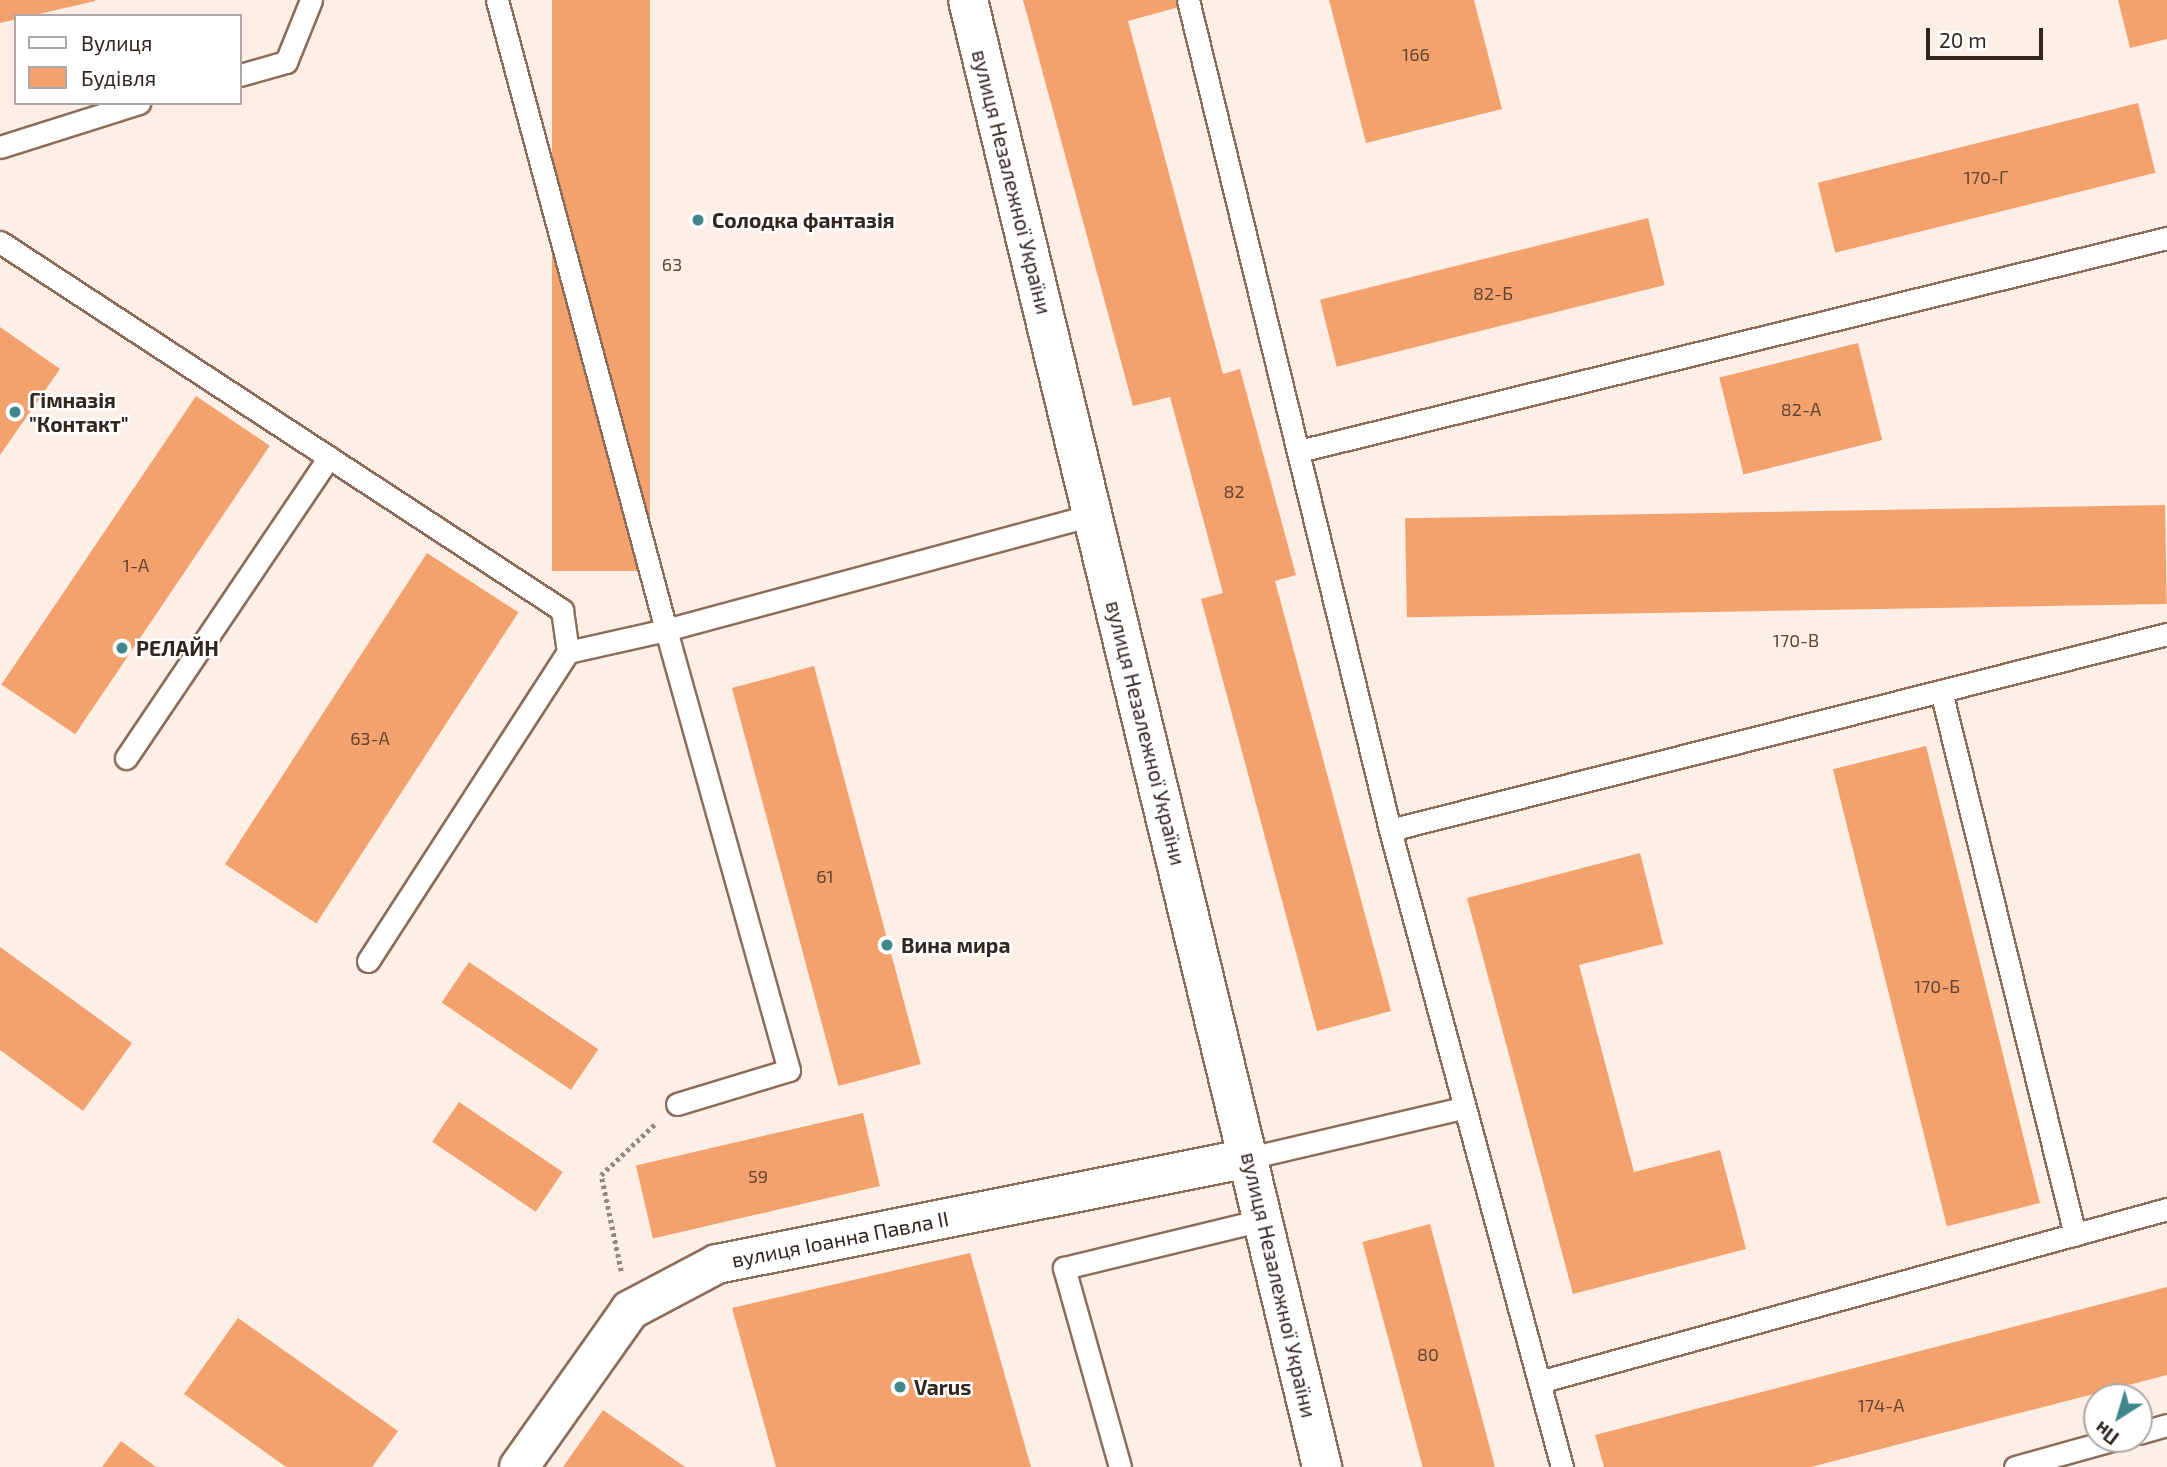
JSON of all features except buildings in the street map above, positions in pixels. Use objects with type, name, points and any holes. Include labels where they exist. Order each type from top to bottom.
[{"type":"street","name":"вулиця Незалежної України","points":[[968,0],[1322,1467]]},
{"type":"street","name":"вулиця Іоанна Павла ІІ","points":[[519,1467],[630,1310],[717,1264],[1249,1158]]},
{"type":"lane","points":[[242,74],[286,62],[311,0]]},
{"type":"lane","points":[[497,0],[666,630],[789,1070],[677,1104]]},
{"type":"lane","points":[[1188,0],[1390,830],[1562,1467]]},
{"type":"lane","points":[[0,147],[133,105]]},
{"type":"lane","points":[[1299,451],[2167,238]]},
{"type":"lane","points":[[0,242],[562,610],[568,652],[368,961]]},
{"type":"lane","points":[[126,758],[329,457]]},
{"type":"lane","points":[[568,652],[666,630],[1093,515]]},
{"type":"lane","points":[[1390,830],[2167,634]]},
{"type":"lane","points":[[1941,691],[2076,1235]]},
{"type":"lane","points":[[1249,1158],[1463,1108]]},
{"type":"lane","points":[[1539,1382],[2167,1209]]},
{"type":"lane","points":[[1120,1467],[1064,1268],[1263,1220]]},
{"type":"lane","points":[[2015,1467],[2083,1448]]},
{"type":"path","points":[[630,1310],[601,1175],[677,1104]]},
{"type":"place","name":"Солодка фантазія","points":[[698,220]]},
{"type":"place","name":"Гімназія \"Контакт\"","points":[[15,412]]},
{"type":"place","name":"РЕЛАЙН","points":[[122,648]]},
{"type":"place","name":"Вина мира","points":[[887,945]]},
{"type":"place","name":"Varus","points":[[900,1387]]}]
